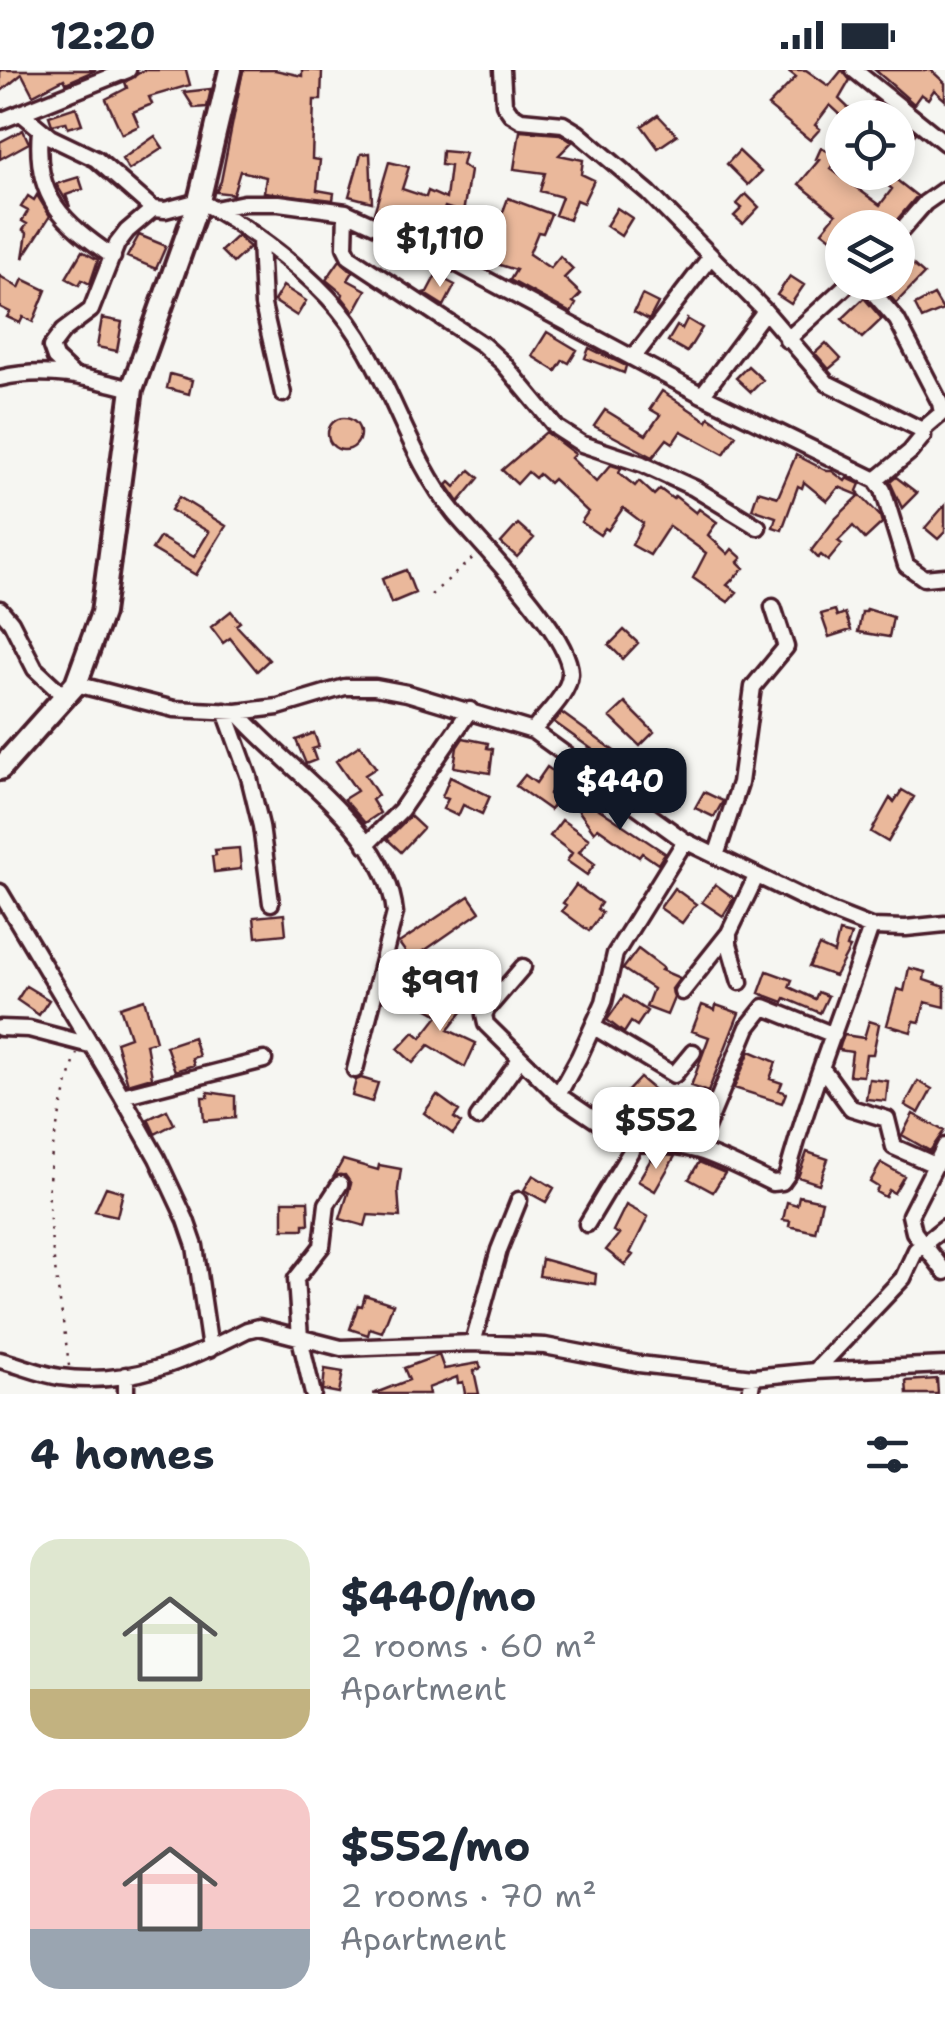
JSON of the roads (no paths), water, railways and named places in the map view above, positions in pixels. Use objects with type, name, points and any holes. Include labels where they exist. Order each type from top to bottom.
[{"type":"street","points":[[0,121],[128,70]]},
{"type":"street","points":[[0,768],[72,691],[102,614],[132,388],[207,205],[230,70]]},
{"type":"street","points":[[854,70],[945,142]]},
{"type":"street","points":[[503,71],[504,104],[510,114],[522,120],[563,124],[578,132],[649,193],[827,382],[922,430]]},
{"type":"street","points":[[20,112],[40,130],[96,159],[153,209],[244,203],[346,212],[446,258],[702,396],[876,480],[883,490],[906,565],[924,578],[945,576]]},
{"type":"street","points":[[40,130],[40,174],[58,210],[68,224],[113,258]]},
{"type":"street","points":[[915,214],[945,189]]},
{"type":"street","points":[[207,205],[260,240],[327,295],[353,327],[377,364],[432,484],[554,634],[570,674],[566,688],[532,732]]},
{"type":"street","points":[[71,373],[55,358],[51,347],[63,330],[94,306],[121,238],[153,209]]},
{"type":"street","points":[[346,212],[346,247],[350,258],[504,362],[558,428],[582,444],[642,464],[694,488],[758,527]]},
{"type":"street","points":[[260,240],[263,304],[283,394]]},
{"type":"street","points":[[632,358],[711,256]]},
{"type":"street","points":[[787,340],[830,300]]},
{"type":"street","points":[[880,300],[897,320],[940,402],[942,413],[922,430]]},
{"type":"street","points":[[702,396],[764,311]]},
{"type":"street","points":[[0,378],[34,372],[71,373],[132,388]]},
{"type":"street","points":[[876,480],[910,452],[923,436],[922,430]]},
{"type":"street","points":[[716,856],[740,783],[752,688],[786,648],[773,607]]},
{"type":"street","points":[[0,609],[12,622],[35,669],[72,691],[174,709],[231,712],[278,708],[344,687],[407,693],[532,732],[686,841],[756,877],[872,926],[945,924]]},
{"type":"street","points":[[366,845],[400,810],[470,710]]},
{"type":"street","points":[[231,712],[343,814],[388,880],[396,913],[355,1070]]},
{"type":"street","points":[[231,712],[261,826],[271,903]]},
{"type":"street","points":[[558,1095],[594,1027],[615,954],[686,841]]},
{"type":"street","points":[[682,992],[730,933],[756,877]]},
{"type":"street","points":[[0,892],[85,1044],[122,1096],[186,1220],[195,1246],[210,1349]]},
{"type":"street","points":[[524,967],[484,1016],[486,1024],[558,1095],[632,1144],[666,1142],[698,1150],[772,1183],[782,1182],[809,1096],[872,926]]},
{"type":"street","points":[[730,933],[729,944],[740,982]]},
{"type":"street","points":[[698,1150],[748,1027],[764,1006],[834,1036]]},
{"type":"street","points":[[594,1027],[674,1075],[693,1052]]},
{"type":"street","points":[[0,1028],[28,1028],[85,1044]]},
{"type":"street","points":[[478,1118],[520,1059]]},
{"type":"street","points":[[122,1096],[264,1060]]},
{"type":"street","points":[[822,1068],[850,1108],[887,1119],[894,1147],[935,1165]]},
{"type":"street","points":[[587,1224],[632,1144]]},
{"type":"street","points":[[945,1146],[911,1208],[914,1232],[945,1272]]},
{"type":"street","points":[[313,1394],[300,1338],[296,1275],[322,1246],[327,1204],[340,1184]]},
{"type":"street","points":[[473,1343],[499,1250],[520,1200]]},
{"type":"street","points":[[815,1371],[903,1278],[912,1256],[945,1227]]},
{"type":"street","points":[[0,1360],[66,1377],[126,1375],[166,1369],[259,1327],[356,1348],[473,1343],[545,1346],[655,1367],[753,1377],[945,1365]]},
{"type":"street","points":[[126,1375],[126,1394]]},
{"type":"street","points":[[62,1394],[66,1377]]},
{"type":"street","points":[[750,1394],[753,1377]]}]
